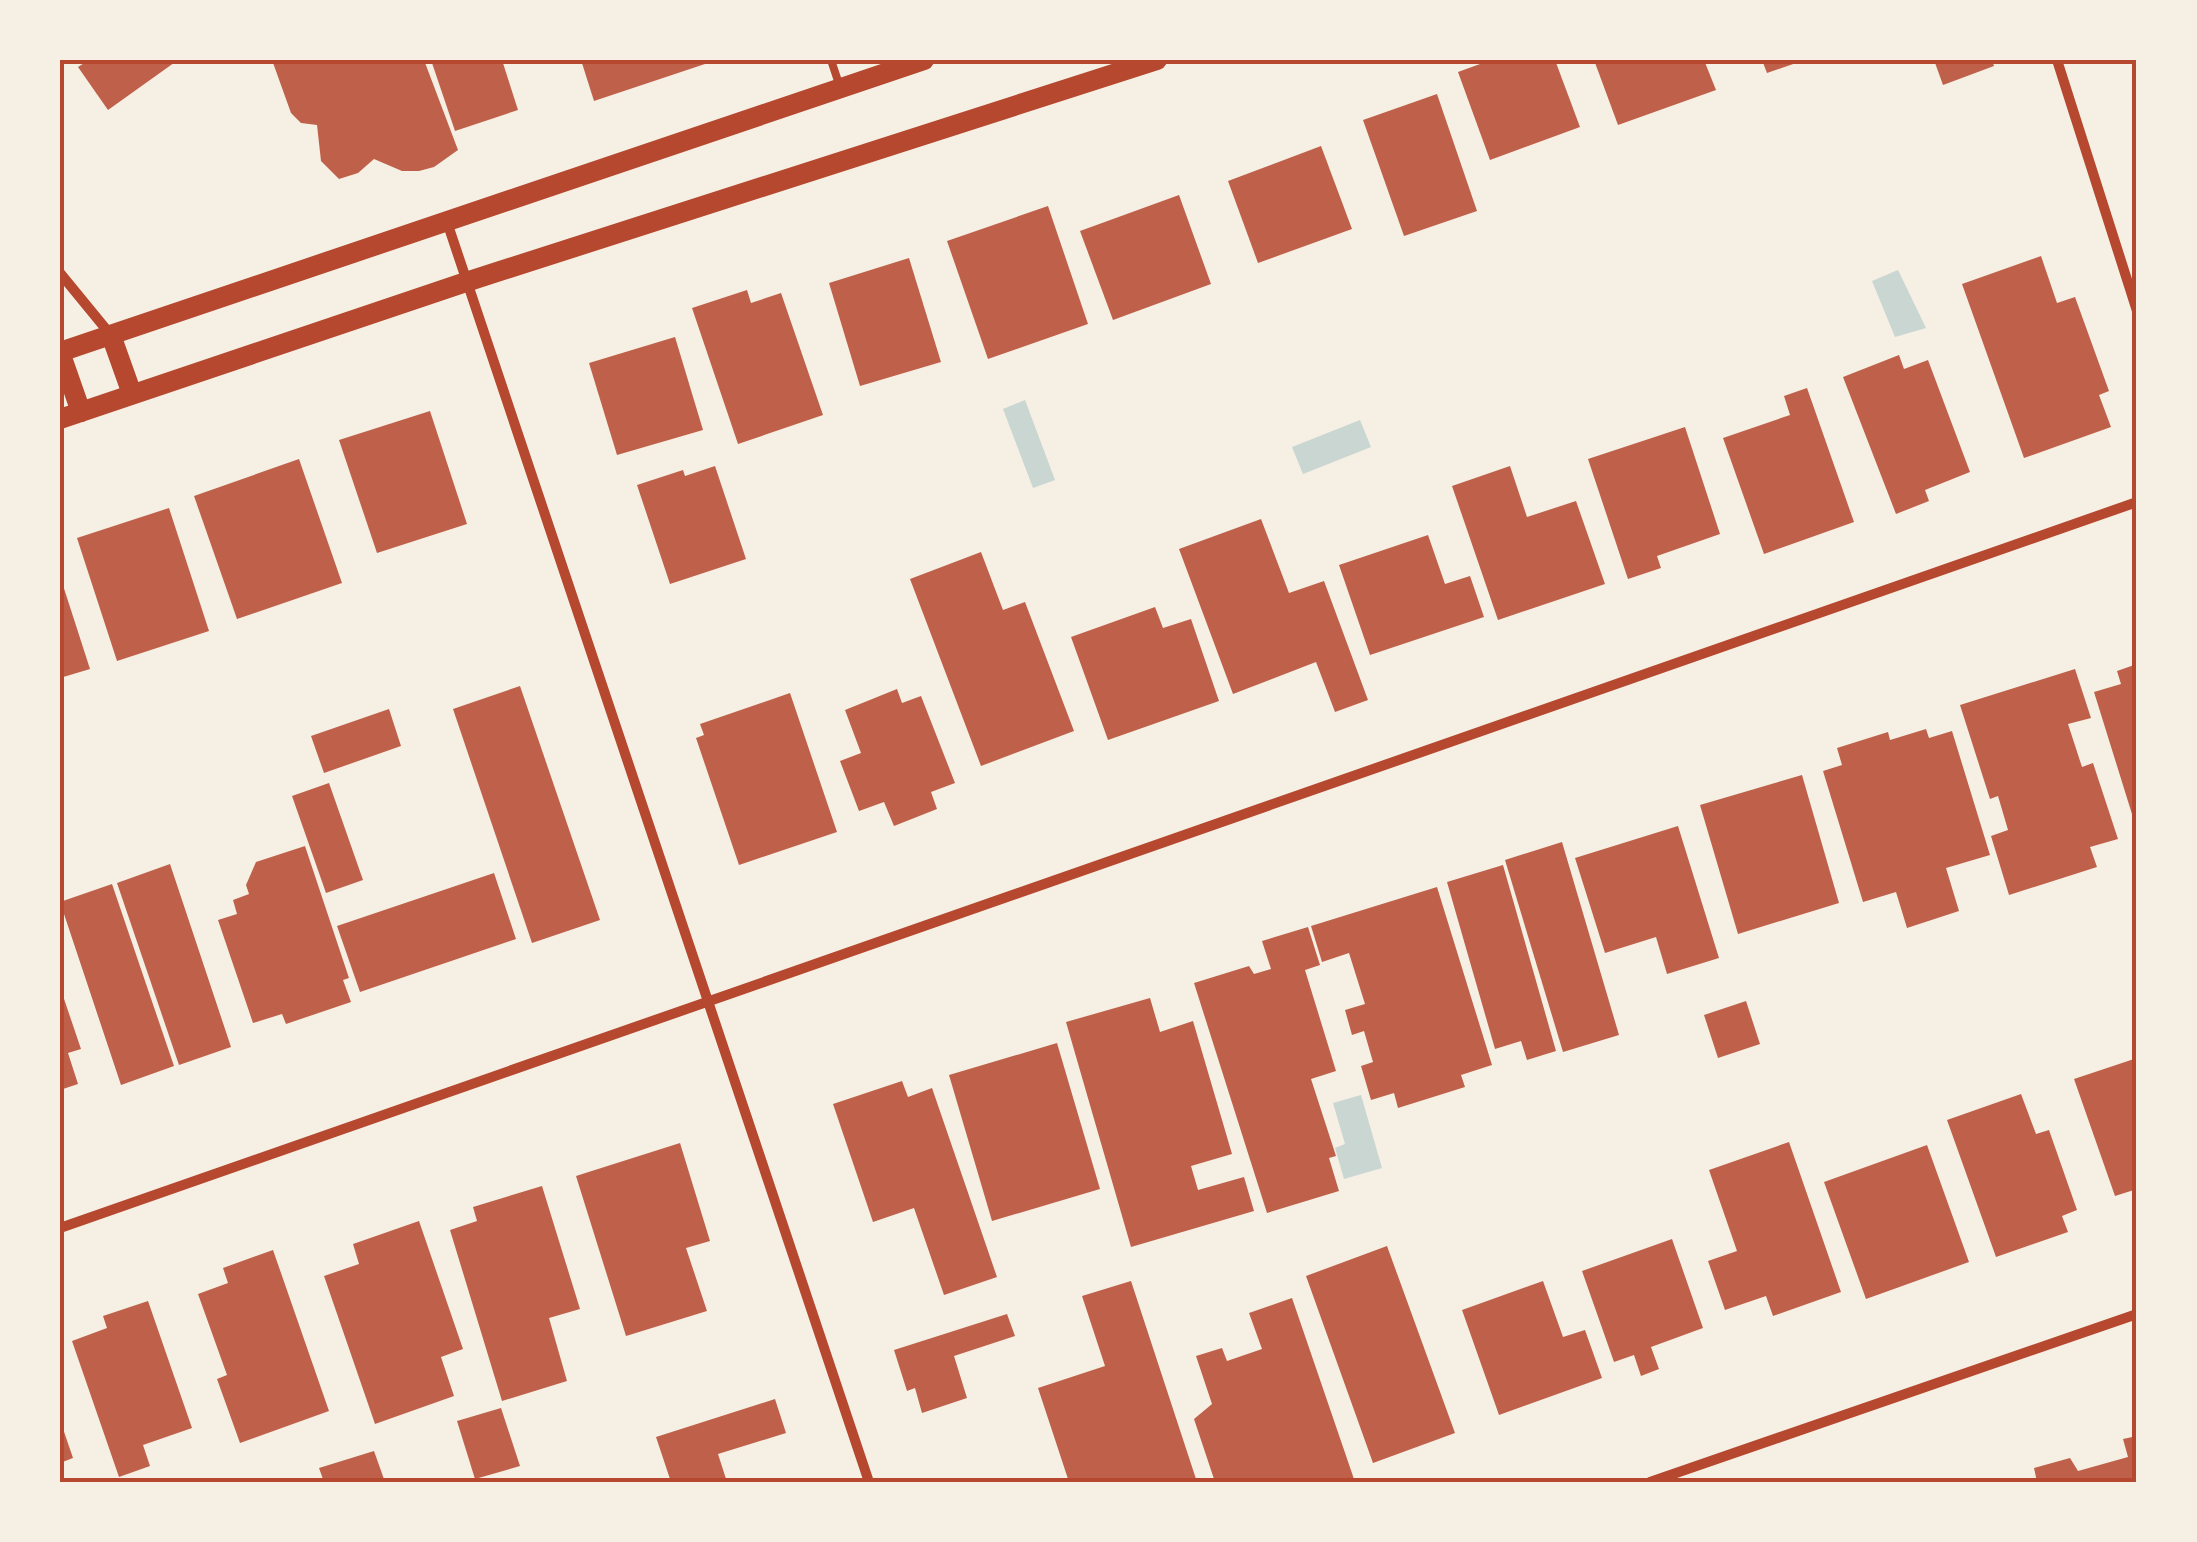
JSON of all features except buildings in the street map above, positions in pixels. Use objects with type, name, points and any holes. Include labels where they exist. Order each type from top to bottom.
[{"type":"main road","points":[[81,412],[60,351],[924,60]]},
{"type":"main road","points":[[60,419],[466,282],[1156,60]]},
{"type":"main road","points":[[111,335],[132,394]]},
{"type":"street","points":[[2057,60],[2137,311]]},
{"type":"street","points":[[448,221],[869,1482]]},
{"type":"street","points":[[60,273],[111,335]]},
{"type":"street","points":[[60,1228],[2137,502]]},
{"type":"street","points":[[1650,1482],[2137,1314]]},
{"type":"lane","points":[[831,60],[840,88]]},
{"type":"shaded area","points":[[1898,270],[1926,328],[1895,337],[1872,281]]},
{"type":"shaded area","points":[[1025,400],[1055,480],[1033,488],[1003,409]]},
{"type":"shaded area","points":[[1360,420],[1371,447],[1303,474],[1292,447]]},
{"type":"shaded area","points":[[1361,1095],[1382,1168],[1344,1179],[1335,1148],[1345,1144],[1333,1103]]}]
